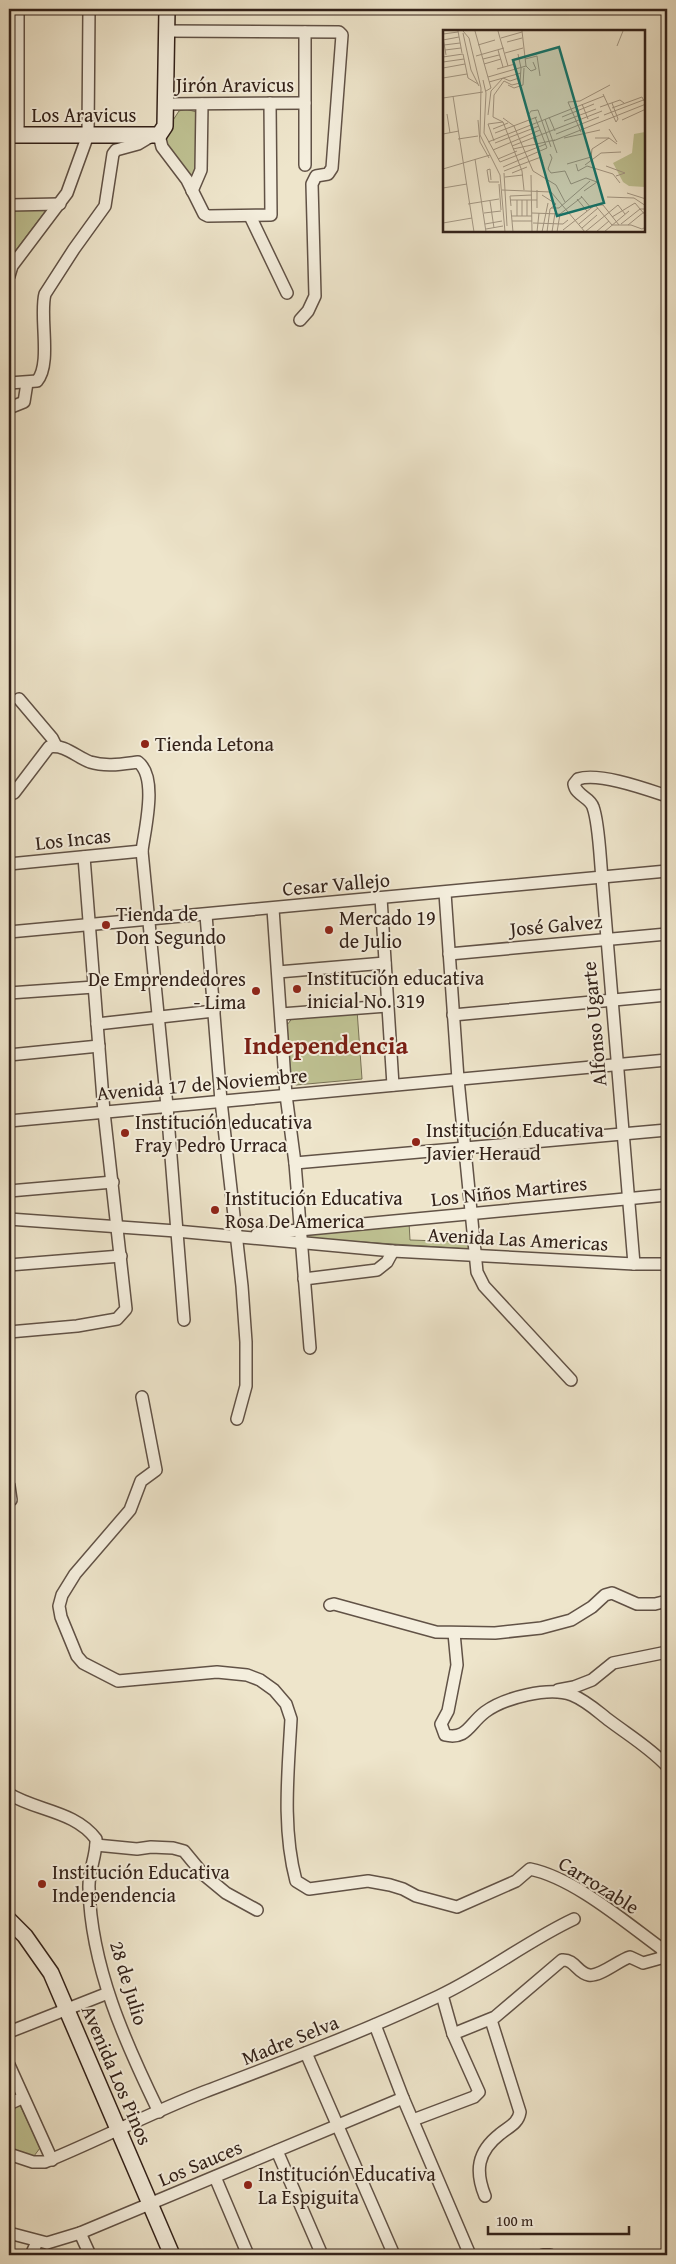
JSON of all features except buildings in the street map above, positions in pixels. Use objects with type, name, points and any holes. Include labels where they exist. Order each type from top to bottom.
[{"type":"street","points":[[13,135],[14,61],[18,9]]},
{"type":"street","points":[[10,269],[67,193],[88,135],[90,9]]},
{"type":"street","points":[[9,383],[37,381],[43,367],[45,325],[43,301],[45,294],[105,206],[113,154],[116,150],[138,144],[156,135],[165,126],[167,9]]},
{"type":"street","points":[[167,31],[339,32],[342,36],[332,168],[328,174],[316,176],[312,184],[315,296],[308,311],[300,320]]},
{"type":"street","points":[[305,32],[305,165]]},
{"type":"street","points":[[156,135],[162,147],[187,180],[204,214],[270,216],[270,103]]},
{"type":"street","name":"Jirón Aravicus","points":[[166,104],[305,103]]},
{"type":"street","points":[[192,191],[201,170],[202,104]]},
{"type":"street","name":"Los Aravicus","points":[[13,135],[156,135]]},
{"type":"street","points":[[9,204],[60,204]]},
{"type":"street","points":[[250,216],[287,294]]},
{"type":"street","points":[[9,408],[24,402],[27,383]]},
{"type":"street","points":[[19,699],[52,738],[56,746]]},
{"type":"street","points":[[14,793],[49,747],[56,746],[89,761],[102,764],[138,762],[145,767],[148,777],[148,811],[142,851],[167,1106],[184,1320]]},
{"type":"street","name":"Alfonso Ugarte","points":[[634,1264],[602,878],[594,808],[574,788],[574,784],[576,780],[590,777],[628,784],[667,796]]},
{"type":"street","name":"Los Incas","points":[[9,864],[142,851]]},
{"type":"street","points":[[9,1332],[77,1326],[116,1319],[126,1309],[104,1112],[84,857]]},
{"type":"street","name":"Cesar Vallejo","points":[[9,932],[89,923],[273,908],[667,871]]},
{"type":"street","points":[[445,892],[464,1149],[478,1276],[484,1286],[571,1380]]},
{"type":"street","points":[[381,898],[393,1085]]},
{"type":"street","points":[[273,908],[286,1095],[295,1163],[300,1244],[310,1348]]},
{"type":"street","points":[[206,914],[221,1101],[242,1286],[246,1342],[246,1386],[237,1419]]},
{"type":"street","name":"José Galvez","points":[[449,954],[667,934]]},
{"type":"street","points":[[278,972],[385,962]]},
{"type":"street","points":[[9,993],[94,987]]},
{"type":"street","points":[[454,1015],[667,995]]},
{"type":"street","points":[[281,1014],[388,1006]]},
{"type":"street","points":[[97,1024],[214,1012]]},
{"type":"street","points":[[9,1055],[99,1046]]},
{"type":"street","name":"Avenida 17 de Noviembre","points":[[9,1121],[667,1060]]},
{"type":"street","points":[[295,1163],[667,1130]]},
{"type":"street","points":[[9,1191],[113,1182]]},
{"type":"street","name":"Los Niños Martires","points":[[236,1236],[667,1195]]},
{"type":"street","name":"Avenida Las Americas","points":[[9,1219],[118,1226],[393,1251],[634,1264],[667,1264]]},
{"type":"street","points":[[304,1279],[377,1270],[387,1262],[393,1251]]},
{"type":"street","points":[[9,1265],[121,1256]]},
{"type":"street","name":"Carrozable","points":[[142,1398],[156,1470],[141,1481],[130,1510],[75,1574],[60,1601],[61,1618],[77,1656],[83,1663],[118,1681],[230,1672],[254,1677],[274,1690],[286,1704],[291,1719],[287,1818],[289,1855],[296,1881],[309,1889],[368,1881],[390,1885],[416,1896],[457,1907],[516,1881],[530,1869],[544,1872],[572,1886],[619,1917],[662,1949],[663,1954],[661,1958],[643,1963],[630,1957],[596,1974],[589,1975],[574,1962],[568,1959],[562,1960],[491,2020]]},
{"type":"street","points":[[9,1486],[11,1500]]},
{"type":"street","points":[[330,1605],[334,1604],[364,1611],[436,1632],[495,1633],[541,1628],[571,1620],[612,1593],[637,1604],[655,1604],[667,1601]]},
{"type":"street","points":[[454,1633],[457,1665],[448,1711],[441,1724],[445,1735],[458,1737],[487,1710],[509,1699],[574,1687],[592,1680],[613,1663],[667,1652]]},
{"type":"street","points":[[529,1694],[572,1695],[622,1728],[655,1753],[667,1766]]},
{"type":"street","points":[[9,1794],[56,1812],[82,1825],[96,1839],[96,1845],[136,1849],[151,1847],[173,1848],[184,1851],[203,1874],[226,1893],[257,1910]]},
{"type":"street","name":"28 de Julio","points":[[96,1845],[90,1871],[89,1888],[100,1964],[108,1993],[129,2048],[158,2112]]},
{"type":"street","name":"Madre Selva","points":[[9,2154],[40,2163],[52,2160],[204,2092],[375,2025],[442,1995],[485,1971],[546,1932],[574,1919]]},
{"type":"street","name":"Avenida Los Pinos","points":[[9,1920],[25,1936],[51,1974],[172,2255]]},
{"type":"street","points":[[9,2032],[108,1993]]},
{"type":"street","points":[[413,2120],[474,2098],[479,2092],[453,2034],[442,1995]]},
{"type":"street","points":[[453,2034],[491,2020],[520,2112],[516,2122],[500,2133],[485,2149],[480,2160],[478,2175],[485,2196]]},
{"type":"street","points":[[375,2025],[403,2098],[470,2255]]},
{"type":"street","points":[[306,2053],[394,2255]]},
{"type":"street","points":[[9,2065],[22,2098],[52,2160]]},
{"type":"street","points":[[9,2104],[22,2098]]},
{"type":"street","name":"Los Sauces","points":[[9,2233],[37,2242],[47,2243],[80,2232],[403,2098]]},
{"type":"street","points":[[277,2151],[322,2255]]},
{"type":"street","points":[[215,2177],[248,2255]]},
{"type":"street","points":[[80,2232],[90,2255]]},
{"type":"street","points":[[31,2255],[37,2242]]},
{"type":"green space","points":[[186,109],[196,112],[197,177],[190,177],[165,145],[164,134],[179,111]]},
{"type":"green space","points":[[47,209],[9,259],[9,210]]},
{"type":"green space","points":[[357,1010],[362,1079],[296,1085],[291,1081],[287,1025],[294,1016]]},
{"type":"green space","points":[[409,1222],[410,1240],[468,1242],[469,1249],[302,1238],[302,1231]]},
{"type":"green space","points":[[19,2103],[40,2148],[34,2156],[9,2148],[9,2107]]},
{"type":"place","name":"Tienda Letona","points":[[145,744]]},
{"type":"place","name":"Tienda de Don Segundo","points":[[106,925]]},
{"type":"place","name":"Mercado 19 de Julio","points":[[329,930]]},
{"type":"place","name":"Institución educativa inicial No. 319","points":[[297,989]]},
{"type":"place","name":"De Emprendedores - Lima","points":[[256,991]]},
{"type":"place","name":"Institución educativa Fray Pedro Urraca","points":[[125,1133]]},
{"type":"place","name":"Institución Educativa Javier Heraud","points":[[416,1142]]},
{"type":"place","name":"Institución Educativa Rosa De America","points":[[215,1210]]},
{"type":"place","name":"Institución Educativa Independencia","points":[[42,1884]]},
{"type":"place","name":"Institución Educativa La Espiguita","points":[[248,2185]]},
{"type":"district","name":"Independencia","points":[[326,1045]]}]
